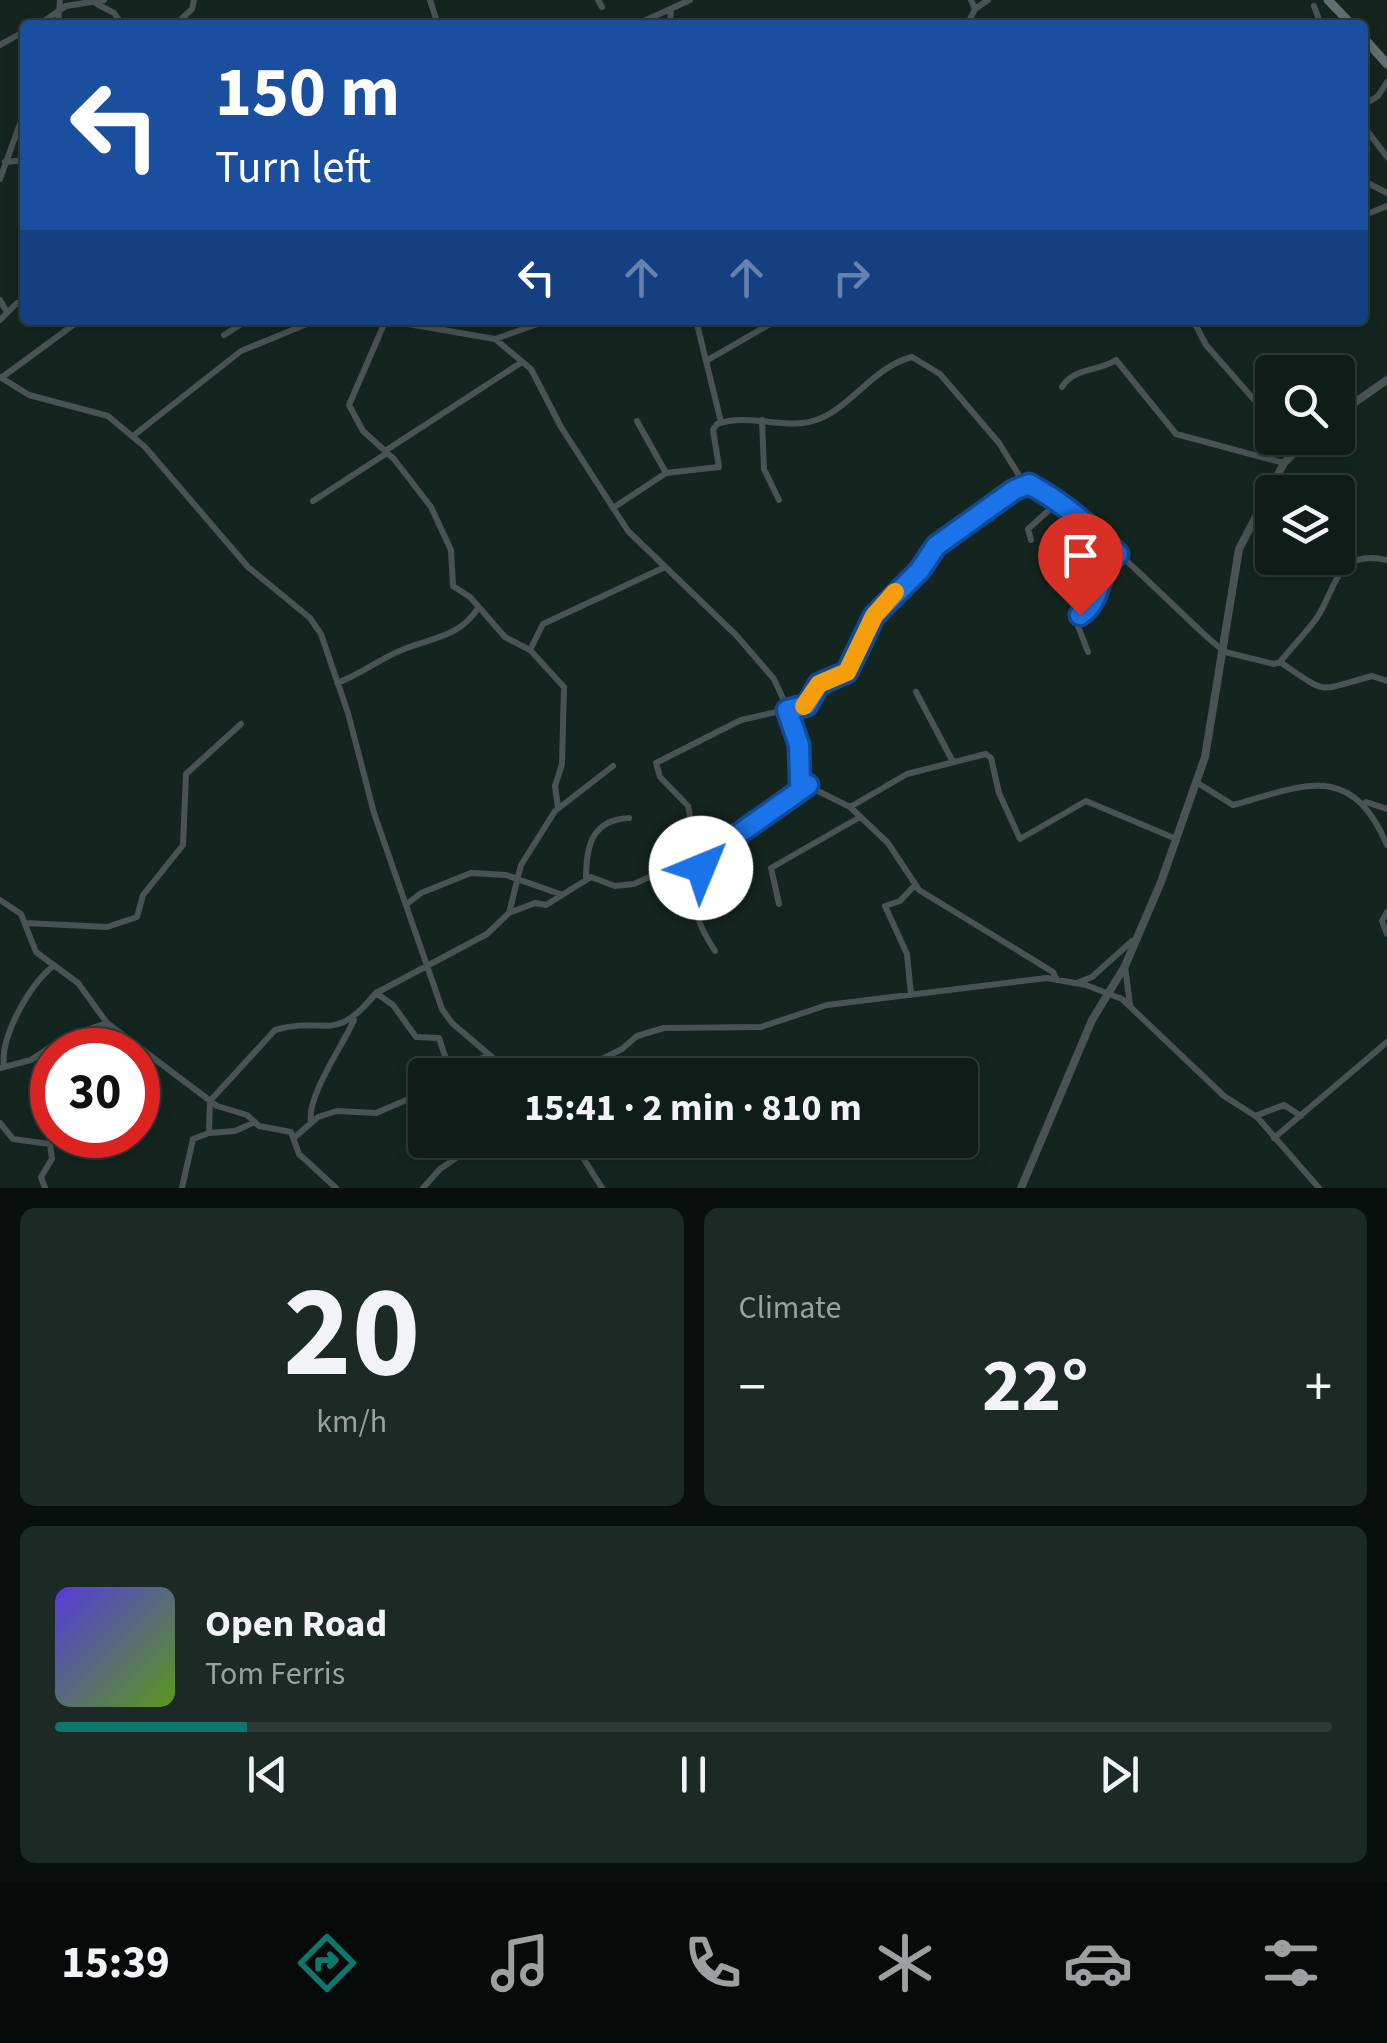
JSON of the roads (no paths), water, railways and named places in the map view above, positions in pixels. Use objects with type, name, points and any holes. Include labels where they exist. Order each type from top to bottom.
[{"type":"main road","points":[[1328,0],[1347,20]]},
{"type":"main road","points":[[1368,43],[1387,64]]},
{"type":"street","points":[[59,20],[60,0]]},
{"type":"street","points":[[179,20],[192,8],[194,0]]},
{"type":"street","points":[[646,20],[690,0]]},
{"type":"street","points":[[971,0],[975,8]]},
{"type":"street","points":[[969,20],[975,8],[988,0]]},
{"type":"street","points":[[45,20],[73,4],[100,2],[120,20]]},
{"type":"street","points":[[1314,6],[1319,20]]},
{"type":"street","points":[[670,20],[671,9]]},
{"type":"street","points":[[1368,102],[1378,96],[1387,82]]},
{"type":"street","points":[[0,179],[20,123]]},
{"type":"street","points":[[1368,132],[1387,157]]},
{"type":"street","points":[[5,162],[20,160]]},
{"type":"street","points":[[0,300],[7,312]]},
{"type":"street","points":[[0,320],[18,303]]},
{"type":"street","points":[[73,325],[0,378],[29,395],[93,409],[133,436],[248,567],[310,618],[320,634],[427,964],[452,1023],[494,1058]]},
{"type":"street","points":[[224,335],[240,325]]},
{"type":"street","points":[[133,436],[198,387],[219,364],[299,325]]},
{"type":"street","points":[[381,325],[349,405],[363,431],[386,452],[431,507],[451,550],[450,581],[504,637],[530,650],[566,690],[562,764],[556,786],[558,807]]},
{"type":"street","points":[[418,325],[495,339],[531,369],[613,508],[663,568],[736,635],[774,679],[799,745],[800,782],[850,807],[888,843],[915,884],[1053,972],[1057,980]]},
{"type":"street","points":[[495,339],[535,325]]},
{"type":"street","points":[[697,325],[721,422]]},
{"type":"street","points":[[706,361],[768,325]]},
{"type":"street","points":[[1196,325],[1206,345],[1255,401]]},
{"type":"street","points":[[613,508],[666,472],[686,468],[709,471],[719,466],[713,430],[721,422],[762,420],[800,424],[820,419],[900,361],[917,358],[940,374],[1029,484],[1090,526],[1225,652],[1274,664],[1280,662],[1320,614],[1325,594],[1340,570],[1367,558],[1387,560]]},
{"type":"street","points":[[1062,387],[1076,372],[1103,368],[1116,360],[1176,434],[1284,463]]},
{"type":"street","points":[[314,500],[522,362]]},
{"type":"street","points":[[1355,402],[1387,380]]},
{"type":"street","points":[[762,420],[764,469],[779,500]]},
{"type":"street","points":[[637,421],[666,472]]},
{"type":"street","points":[[1021,1188],[1092,1020],[1125,966],[1132,941],[1161,882],[1206,757],[1240,549],[1292,455]]},
{"type":"street","points":[[715,951],[698,926],[696,900],[704,888],[688,806],[660,777],[656,763],[741,720],[807,705],[819,684],[847,672],[874,616],[920,570],[936,546],[1029,484]]},
{"type":"street","points":[[1031,540],[1028,529],[1057,503]]},
{"type":"street","points":[[1088,652],[1076,620],[1096,600],[1103,568],[1118,554]]},
{"type":"street","points":[[530,650],[544,624],[663,568]]},
{"type":"street","points":[[336,683],[406,648],[445,636],[467,622],[478,607]]},
{"type":"street","points":[[1280,662],[1324,689],[1334,690],[1372,676],[1387,681]]},
{"type":"street","points":[[916,692],[952,760]]},
{"type":"street","points":[[25,922],[107,927],[137,917],[143,895],[183,846],[186,774],[242,724]]},
{"type":"street","points":[[850,807],[906,774],[986,754],[992,758],[999,794],[1020,839],[1086,801],[1174,838]]},
{"type":"street","points":[[508,913],[538,834],[558,807],[613,766]]},
{"type":"street","points":[[1196,782],[1233,805],[1274,790],[1324,786],[1387,808]]},
{"type":"street","points":[[311,1121],[314,1094],[336,1062],[354,1019],[376,993],[477,942],[508,913],[536,903],[546,905],[586,879],[634,884],[730,840],[808,785]]},
{"type":"street","points":[[1364,802],[1387,845]]},
{"type":"street","points":[[779,904],[770,868],[860,817]]},
{"type":"street","points":[[586,879],[584,854],[594,835],[602,824],[629,818]]},
{"type":"street","points":[[407,904],[420,893],[471,872],[518,880],[560,894]]},
{"type":"street","points":[[910,995],[907,954],[885,906],[900,901],[915,884]]},
{"type":"street","points":[[0,900],[16,910],[25,922],[36,952],[78,984],[107,1023],[210,1101],[255,1122],[290,1132],[299,1154],[336,1188]]},
{"type":"street","points":[[1387,912],[1382,920],[1387,934]]},
{"type":"street","points":[[604,1058],[637,1036],[664,1028],[761,1027],[827,1005],[984,983],[1085,982],[1132,941]]},
{"type":"street","points":[[1125,966],[1130,1006]]},
{"type":"street","points":[[52,967],[33,987],[2,1044],[2,1067],[32,1060],[65,1037],[107,1023]]},
{"type":"street","points":[[1073,982],[1130,1006],[1224,1096],[1255,1116],[1319,1188]]},
{"type":"street","points":[[376,993],[393,1005],[416,1037],[439,1038],[446,1058]]},
{"type":"street","points":[[209,1133],[210,1101],[275,1030],[327,1028],[354,1019]]},
{"type":"street","points":[[0,1027],[12,1025]]},
{"type":"street","points":[[1274,1138],[1387,1042]]},
{"type":"street","points":[[481,1058],[490,1054]]},
{"type":"street","points":[[294,1138],[311,1121],[337,1111],[376,1112],[408,1099]]},
{"type":"street","points":[[1255,1116],[1284,1104],[1302,1116]]},
{"type":"street","points":[[182,1188],[193,1138],[234,1131],[255,1122]]},
{"type":"street","points":[[0,1123],[13,1139],[50,1144],[52,1159],[41,1178],[45,1188]]},
{"type":"street","points":[[423,1188],[457,1158]]},
{"type":"street","points":[[583,1158],[602,1188]]}]
